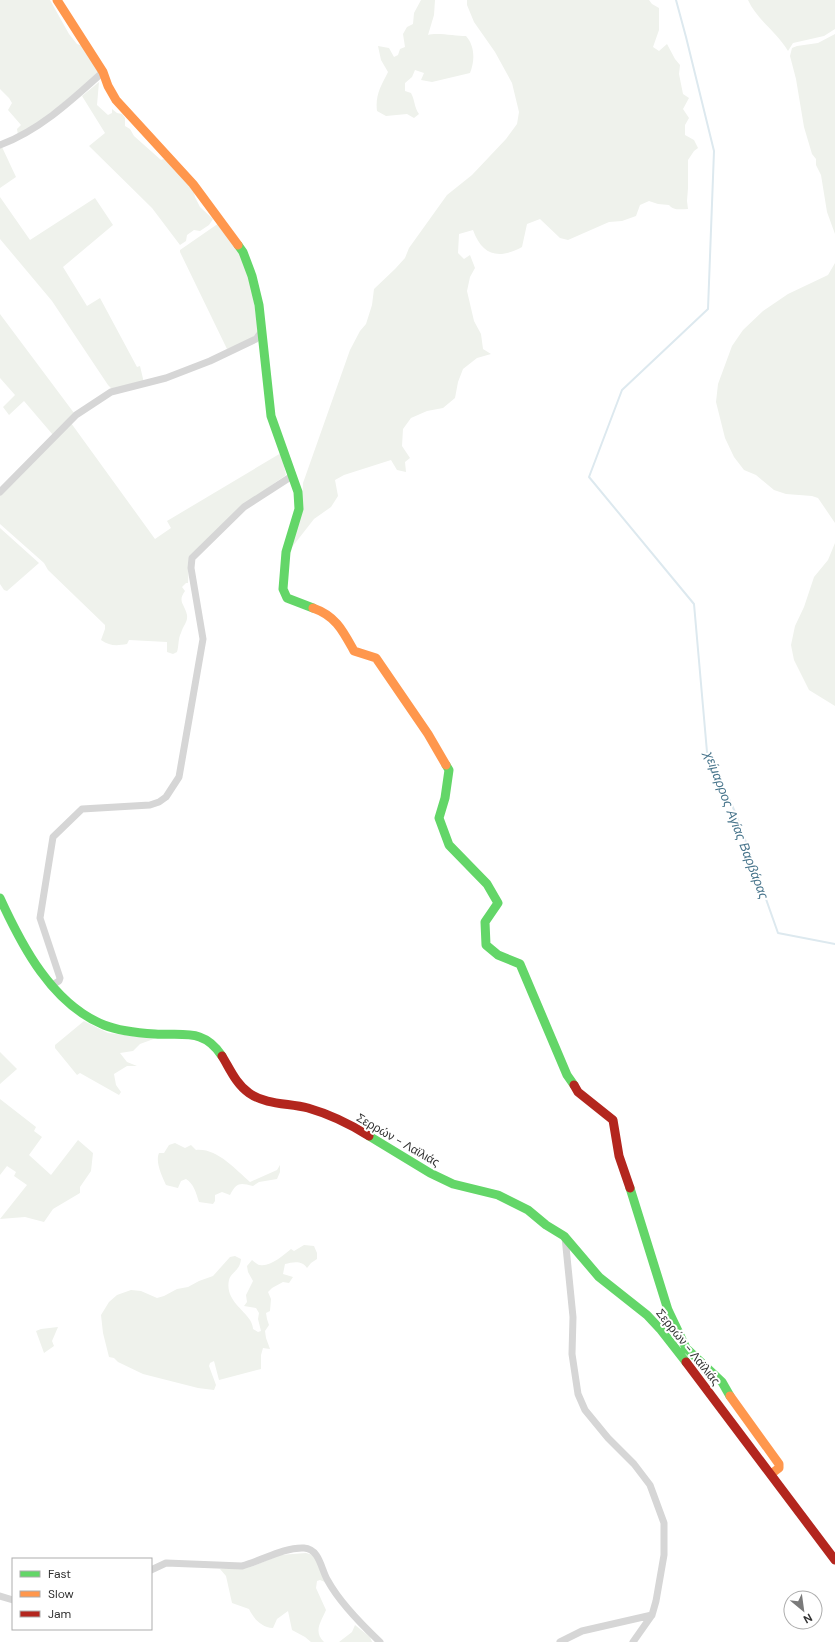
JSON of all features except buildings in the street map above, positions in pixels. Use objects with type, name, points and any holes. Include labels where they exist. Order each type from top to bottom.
[{"type":"street","points":[[57,0],[103,72],[108,86],[116,100],[192,184],[243,252],[252,276],[258,305],[271,416],[298,492],[299,509],[286,552],[283,589],[287,598],[324,612],[341,627],[354,652],[376,658],[428,734],[449,770],[445,798],[439,818],[449,845],[488,884],[498,903],[486,922],[486,945],[498,955],[520,964],[567,1075],[578,1092],[613,1120],[619,1156],[636,1202],[668,1310],[686,1348],[722,1382],[729,1395],[779,1464],[779,1468],[771,1474]]},
{"type":"street","points":[[0,145],[16,139],[42,123],[76,97],[103,72]]},
{"type":"street","points":[[0,492],[76,415],[111,392],[166,378],[210,361],[256,339],[262,332]]},
{"type":"street","points":[[52,985],[59,981],[60,978],[40,918],[53,837],[82,809],[150,805],[166,797],[179,777],[203,640],[191,568],[192,558],[244,507],[292,476]]},
{"type":"street","name":"Σερρών - Λαϊλιάς","points":[[0,898],[27,950],[64,999],[82,1014],[100,1023],[123,1031],[155,1034],[191,1034],[211,1041],[218,1048],[231,1074],[249,1093],[262,1099],[314,1110],[335,1119],[372,1137],[412,1165],[449,1182],[478,1189],[512,1201],[534,1214],[549,1227],[565,1236],[598,1276],[647,1315],[725,1412],[835,1560]]},
{"type":"street","points":[[565,1236],[573,1317],[572,1354],[578,1394],[585,1410],[608,1438],[634,1464],[650,1485],[664,1522],[664,1555],[656,1601],[652,1615],[633,1642]]},
{"type":"street","points":[[152,1569],[166,1562],[242,1566],[290,1550],[304,1548],[312,1550],[318,1558],[328,1582],[334,1591],[380,1642]]},
{"type":"street","points":[[0,1596],[12,1600]]},
{"type":"street","points":[[560,1642],[582,1631],[652,1615]]},
{"type":"shaded area","points":[[0,0],[50,0],[69,34],[77,44],[83,46],[99,69],[98,73],[45,118],[18,135],[17,129],[21,125],[8,110],[12,103],[0,89]]},
{"type":"shaded area","points":[[421,0],[435,0],[434,15],[428,35],[441,34],[466,36],[473,49],[472,68],[470,73],[432,82],[421,80],[424,73],[415,70],[412,77],[405,83],[405,91],[411,93],[419,114],[414,118],[407,114],[386,116],[377,111],[378,95],[388,72],[381,60],[378,46],[389,48],[394,57],[398,55],[400,49],[405,47],[403,34],[407,27],[413,24],[414,13]]},
{"type":"shaded area","points":[[467,0],[649,0],[652,4],[659,8],[659,30],[653,47],[659,51],[667,44],[680,65],[679,74],[683,94],[689,98],[683,109],[689,118],[685,125],[685,135],[694,140],[698,148],[688,160],[688,209],[675,209],[669,205],[649,201],[640,205],[636,216],[622,221],[609,222],[568,240],[560,238],[540,219],[527,224],[522,247],[513,251],[498,254],[486,250],[481,245],[473,230],[459,234],[458,253],[464,259],[470,255],[475,268],[470,277],[467,291],[474,321],[481,334],[483,349],[491,354],[477,358],[463,369],[458,382],[455,398],[443,408],[427,411],[411,418],[403,429],[402,446],[410,458],[405,462],[406,472],[397,470],[391,460],[344,475],[335,480],[338,496],[331,507],[314,519],[289,551],[302,502],[303,483],[350,350],[360,331],[366,324],[372,305],[374,289],[405,258],[409,248],[447,195],[472,175],[506,139],[517,124],[519,112],[512,83],[495,52],[474,22],[467,5]]},
{"type":"shaded area","points":[[748,0],[835,0],[835,29],[824,36],[793,43],[788,51],[756,14]]},
{"type":"shaded area","points":[[835,34],[835,234],[827,212],[821,175],[816,165],[816,159],[812,154],[804,127],[796,79],[790,56],[792,48],[818,43]]},
{"type":"shaded area","points":[[99,82],[97,105],[108,115],[112,113],[112,109],[117,113],[122,114],[125,118],[125,126],[130,129],[134,136],[161,160],[164,159],[193,188],[195,197],[200,207],[213,219],[209,225],[200,231],[194,230],[187,235],[186,241],[180,245],[152,208],[89,146],[105,133],[82,96]]},
{"type":"shaded area","points":[[2,147],[16,177],[0,188],[0,148]]},
{"type":"shaded area","points":[[0,197],[30,240],[95,198],[113,225],[63,267],[87,306],[100,298],[137,367],[140,366],[144,383],[112,389],[108,385],[52,301],[0,239]]},
{"type":"shaded area","points":[[219,223],[241,254],[250,275],[258,330],[249,340],[227,349],[180,252],[180,250]]},
{"type":"shaded area","points":[[835,263],[835,523],[818,498],[812,496],[786,494],[774,490],[756,475],[744,470],[734,457],[725,438],[716,402],[718,384],[732,346],[743,330],[763,311],[788,294],[828,275]]},
{"type":"shaded area","points":[[0,314],[74,413],[53,435],[24,401],[9,415],[3,407],[15,395],[0,378]]},
{"type":"shaded area","points":[[71,423],[155,539],[171,528],[167,521],[281,453],[286,475],[269,487],[189,562],[188,583],[182,587],[185,591],[182,598],[182,603],[186,611],[187,620],[180,635],[177,652],[173,654],[167,652],[167,642],[129,640],[127,644],[116,645],[101,640],[105,625],[48,570],[44,563],[0,524],[0,495]]},
{"type":"shaded area","points":[[0,528],[39,563],[7,591],[4,590],[0,584]]},
{"type":"shaded area","points":[[835,543],[835,706],[809,690],[794,660],[791,645],[795,626],[804,607],[814,577],[828,560]]},
{"type":"shaded area","points":[[84,1021],[108,1033],[140,1037],[159,1037],[140,1044],[133,1051],[120,1053],[127,1062],[137,1066],[127,1066],[114,1074],[116,1085],[121,1092],[119,1095],[80,1073],[77,1075],[55,1048],[55,1045]]},
{"type":"shaded area","points":[[0,1052],[17,1069],[0,1084]]},
{"type":"shaded area","points":[[0,1099],[36,1127],[34,1131],[42,1137],[29,1155],[51,1175],[78,1140],[93,1153],[91,1171],[80,1187],[80,1193],[53,1209],[44,1222],[25,1217],[0,1219],[27,1185],[14,1176],[16,1172],[7,1166],[0,1175]]},
{"type":"shaded area","points":[[175,1143],[185,1148],[191,1145],[196,1150],[211,1152],[225,1160],[250,1182],[277,1170],[280,1165],[280,1172],[277,1179],[259,1182],[253,1186],[239,1184],[230,1195],[222,1192],[215,1195],[215,1201],[213,1204],[199,1202],[193,1186],[186,1179],[181,1181],[178,1188],[166,1185],[158,1165],[158,1157],[159,1153],[164,1153],[169,1145]]},
{"type":"shaded area","points":[[304,1245],[314,1246],[317,1253],[317,1259],[307,1268],[305,1265],[300,1263],[294,1262],[285,1264],[283,1274],[293,1277],[289,1283],[283,1282],[268,1292],[271,1299],[270,1311],[266,1313],[269,1325],[265,1331],[270,1349],[263,1348],[261,1355],[261,1369],[219,1380],[214,1361],[210,1363],[209,1366],[216,1385],[214,1390],[198,1388],[143,1374],[118,1362],[114,1358],[109,1357],[103,1333],[101,1315],[109,1302],[117,1295],[131,1290],[141,1291],[157,1298],[164,1296],[177,1289],[188,1287],[213,1276],[230,1257],[235,1256],[241,1259],[239,1266],[230,1277],[228,1287],[229,1293],[235,1303],[250,1320],[253,1329],[258,1332],[261,1331],[258,1319],[259,1313],[256,1308],[244,1306],[247,1302],[246,1295],[253,1281],[248,1272],[247,1266],[252,1260],[259,1265],[268,1264],[277,1260],[291,1249],[294,1251]]},
{"type":"shaded area","points":[[58,1327],[52,1341],[54,1346],[44,1353],[36,1331]]},
{"type":"shaded area","points":[[306,1553],[313,1555],[318,1563],[325,1582],[320,1580],[317,1581],[316,1588],[326,1610],[318,1630],[324,1642],[311,1642],[292,1630],[288,1611],[277,1619],[273,1628],[261,1624],[253,1616],[249,1609],[232,1603],[226,1576],[220,1569],[251,1567],[280,1555]]},
{"type":"shaded area","points":[[355,1625],[370,1637],[372,1642],[339,1642],[352,1632]]},
{"type":"waterway","name":"χείμαρρος Αγίας Βαρβάρας","points":[[676,0],[714,151],[708,309],[622,390],[589,477],[694,604],[707,752],[736,814],[778,933],[835,944]]},
{"type":"traffic: fast","points":[[238,245],[243,252],[252,276],[259,305],[271,416],[298,492],[299,509],[286,552],[283,589],[287,598],[313,608]]},
{"type":"traffic: fast","points":[[446,765],[449,770],[445,798],[439,818],[449,845],[487,884],[498,903],[485,922],[486,945],[498,955],[520,964],[567,1075],[574,1085]]},
{"type":"traffic: fast","points":[[0,898],[29,954],[54,988],[69,1003],[86,1015],[110,1027],[149,1034],[184,1034],[201,1037],[215,1047],[222,1056]]},
{"type":"traffic: fast","points":[[369,1136],[430,1173],[453,1184],[498,1195],[528,1210],[546,1225],[564,1236],[599,1277],[647,1315],[686,1362]]},
{"type":"traffic: fast","points":[[630,1188],[668,1310],[686,1348],[722,1382],[730,1396]]},
{"type":"traffic: slow","points":[[57,0],[103,72],[108,86],[116,100],[193,184],[238,245]]},
{"type":"traffic: slow","points":[[313,608],[328,615],[338,625],[354,651],[376,658],[428,734],[446,765]]},
{"type":"traffic: slow","points":[[730,1396],[779,1464],[779,1468],[771,1474]]},
{"type":"traffic: jam","points":[[222,1056],[240,1085],[256,1097],[270,1102],[316,1110],[354,1127],[369,1136]]},
{"type":"traffic: jam","points":[[574,1085],[578,1092],[613,1120],[619,1156],[630,1188]]},
{"type":"traffic: jam","points":[[686,1362],[835,1560]]}]
